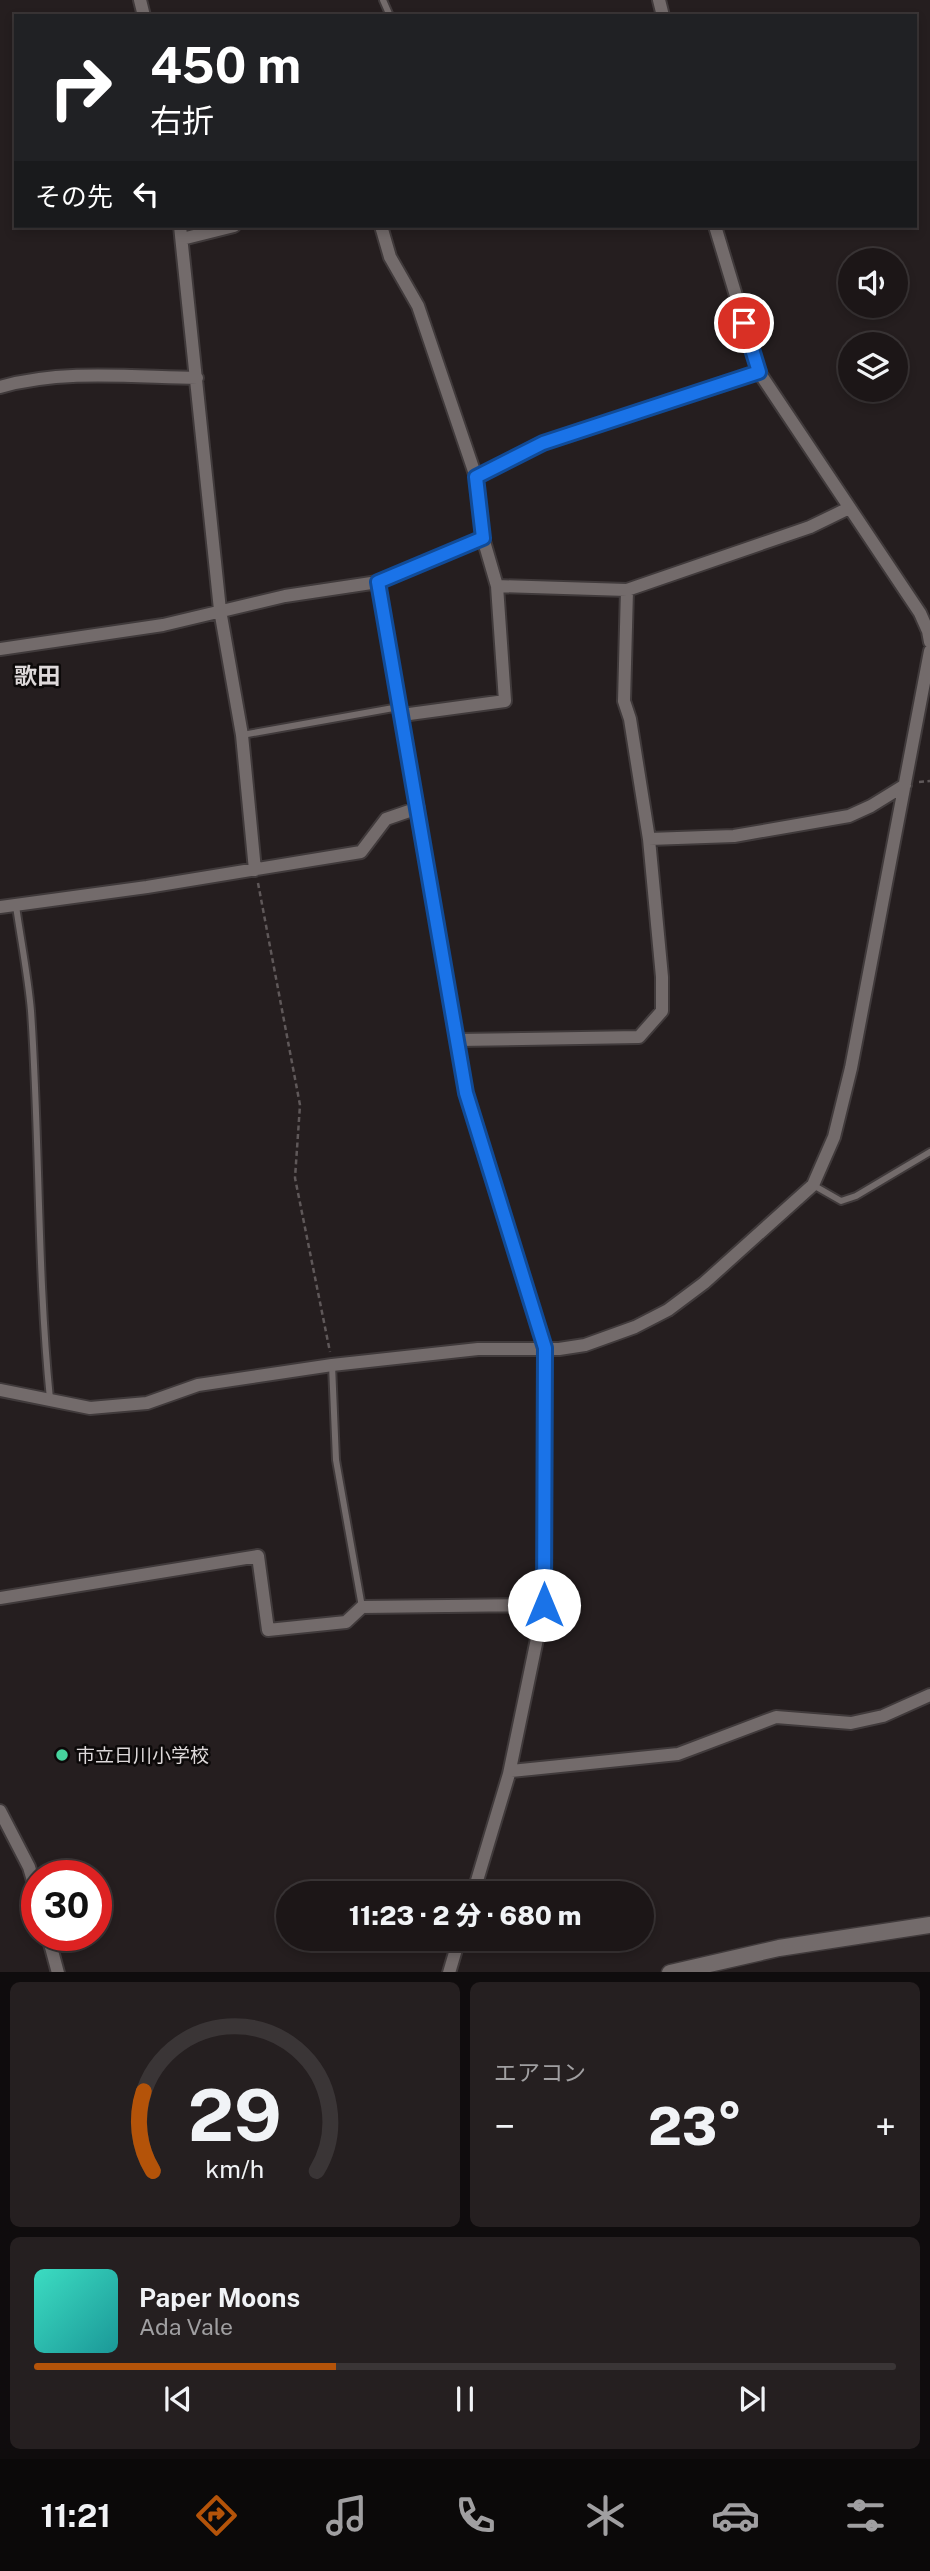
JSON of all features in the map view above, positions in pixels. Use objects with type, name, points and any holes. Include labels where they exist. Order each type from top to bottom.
[{"type":"street","points":[[180,228],[220,610],[243,735],[255,870]]},
{"type":"street","points":[[182,239],[226,228]]},
{"type":"street","points":[[382,228],[390,257],[418,306],[476,477],[483,538],[497,586],[506,701],[401,711]]},
{"type":"street","points":[[716,228],[759,372],[920,613],[930,642]]},
{"type":"street","points":[[476,477],[543,443],[759,372]]},
{"type":"street","points":[[0,387],[27,379],[69,376],[197,378]]},
{"type":"street","points":[[497,586],[626,590],[810,527],[849,508]]},
{"type":"street","points":[[0,649],[163,625],[285,596],[378,582],[483,538]]},
{"type":"street","points":[[378,582],[466,1093],[545,1348],[544,1605],[509,1774],[477,1881]]},
{"type":"street","points":[[457,1040],[639,1037],[662,1011],[662,977],[649,839],[630,719],[624,701],[626,590]]},
{"type":"street","points":[[0,1390],[90,1408],[147,1403],[198,1385],[332,1365],[478,1349],[586,1345],[635,1327],[668,1310],[704,1283],[813,1185],[834,1137],[851,1068],[930,651]]},
{"type":"street","points":[[649,839],[734,836],[838,819],[871,806],[905,785]]},
{"type":"street","points":[[0,907],[361,852],[387,819],[418,808]]},
{"type":"street","points":[[0,1598],[258,1556],[268,1630],[346,1622],[362,1607],[544,1605]]},
{"type":"street","points":[[509,1774],[511,1771],[678,1754],[776,1717],[851,1723],[883,1716],[930,1695]]},
{"type":"street","points":[[0,1811],[25,1860]]},
{"type":"street","points":[[679,1971],[779,1948],[930,1925]]},
{"type":"street","points":[[52,1951],[58,1972]]},
{"type":"street","points":[[449,1972],[455,1951]]},
{"type":"lane","points":[[243,735],[401,711]]},
{"type":"lane","points":[[16,906],[31,1008],[38,1158],[38,1229],[51,1401]]},
{"type":"lane","points":[[813,1185],[841,1201],[856,1196],[930,1152]]},
{"type":"lane","points":[[332,1365],[335,1460],[362,1607]]},
{"type":"path","points":[[255,870],[300,1105],[295,1178],[332,1365]]},
{"type":"place","name":"市立日川小学校","points":[[62,1755]]},
{"type":"district","name":"歌田","points":[[37,676]]},
{"type":"route","points":[[544,1605],[545,1348],[466,1093],[378,582],[483,538],[476,477],[543,443],[759,372],[744,323]]}]
